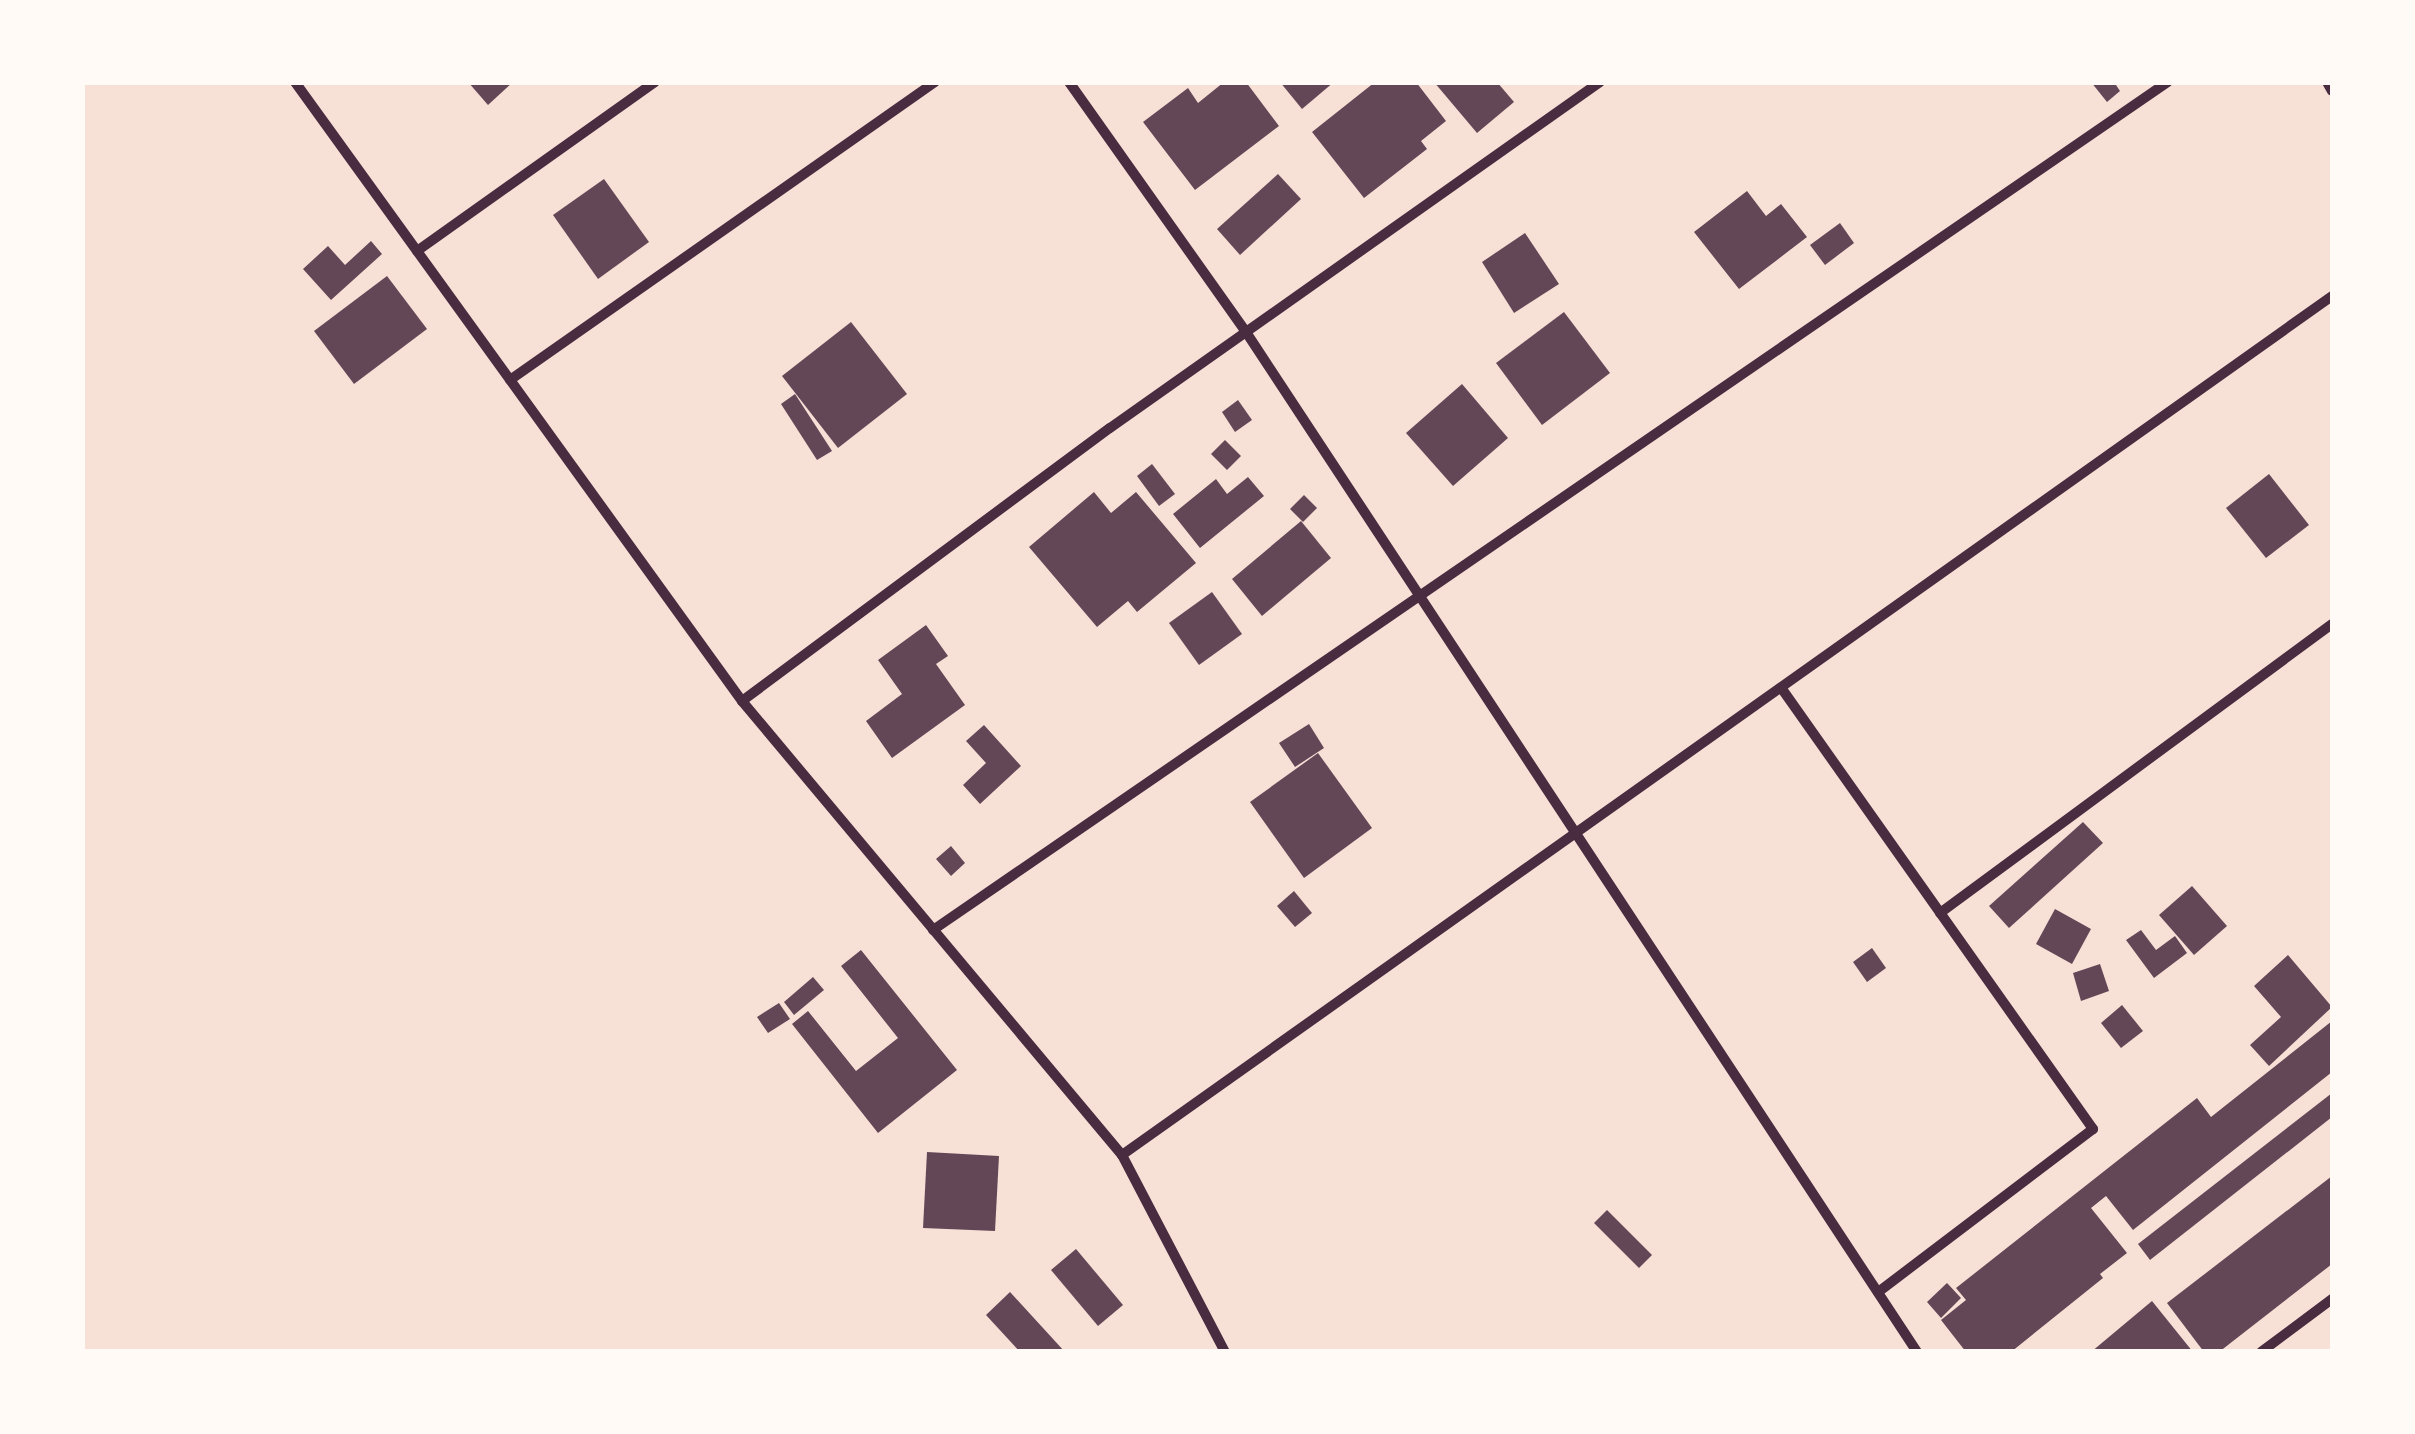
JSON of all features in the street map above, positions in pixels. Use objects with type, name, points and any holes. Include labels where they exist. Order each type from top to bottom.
[{"type":"street","points":[[295,82],[742,700],[1122,1155],[1224,1352]]},
{"type":"street","points":[[417,251],[655,82]]},
{"type":"street","points":[[510,380],[935,82]]},
{"type":"street","points":[[1070,82],[1246,332],[1916,1352]]},
{"type":"street","points":[[742,700],[1246,332],[1600,82]]},
{"type":"street","points":[[933,930],[2168,82]]},
{"type":"street","points":[[2327,82],[2332,91]]},
{"type":"street","points":[[1122,1155],[1578,836],[2332,296]]},
{"type":"street","points":[[1940,912],[2332,624]]},
{"type":"street","points":[[1782,689],[2092,1129],[1878,1292]]},
{"type":"street","points":[[2262,1352],[2332,1299]]},
{"type":"building","points":[[468,82],[513,82],[488,105]]},
{"type":"building","points":[[1224,82],[1246,82],[1279,126],[1195,190],[1143,122],[1188,88],[1198,103]]},
{"type":"building","points":[[1280,82],[1334,82],[1302,109]]},
{"type":"building","points":[[1375,82],[1416,82],[1446,121],[1421,141],[1427,149],[1364,198],[1312,132]]},
{"type":"building","points":[[1434,82],[1497,82],[1514,102],[1477,133]]},
{"type":"building","points":[[2091,82],[2114,82],[2120,91],[2107,102]]},
{"type":"building","points":[[1278,174],[1301,199],[1240,255],[1217,229]]},
{"type":"building","points":[[604,179],[649,242],[598,279],[553,215]]},
{"type":"building","points":[[1747,191],[1766,216],[1781,204],[1807,237],[1739,289],[1694,232]]},
{"type":"building","points":[[1840,223],[1854,243],[1825,265],[1810,245]]},
{"type":"building","points":[[1525,233],[1559,284],[1514,313],[1482,262]]},
{"type":"building","points":[[371,241],[382,254],[331,300],[303,269],[328,246],[345,265]]},
{"type":"building","points":[[387,276],[427,329],[354,384],[314,331]]},
{"type":"building","points":[[1564,312],[1610,373],[1542,425],[1496,363]]},
{"type":"building","points":[[851,322],[907,394],[838,448],[782,376]]},
{"type":"building","points":[[1462,384],[1508,438],[1453,486],[1406,433]]},
{"type":"building","points":[[795,394],[832,451],[817,460],[781,404]]},
{"type":"building","points":[[1238,400],[1252,420],[1235,432],[1222,412]]},
{"type":"building","points":[[1225,440],[1241,456],[1227,470],[1211,454]]},
{"type":"building","points":[[1152,464],[1175,494],[1159,506],[1137,476]]},
{"type":"building","points":[[2269,474],[2309,525],[2266,558],[2226,508]]},
{"type":"building","points":[[1248,477],[1264,496],[1200,548],[1173,514],[1216,479],[1227,494]]},
{"type":"building","points":[[1094,492],[1111,513],[1136,492],[1196,563],[1137,612],[1128,601],[1097,627],[1029,547]]},
{"type":"building","points":[[1304,495],[1317,508],[1303,522],[1290,509]]},
{"type":"building","points":[[1301,521],[1331,558],[1262,616],[1232,579]]},
{"type":"building","points":[[1212,592],[1242,634],[1199,665],[1169,623]]},
{"type":"building","points":[[926,625],[948,656],[936,664],[965,705],[892,758],[866,721],[902,694],[878,660]]},
{"type":"building","points":[[1309,724],[1324,748],[1295,767],[1279,743]]},
{"type":"building","points":[[984,725],[1021,766],[980,804],[963,785],[986,763],[966,741]]},
{"type":"building","points":[[1318,753],[1372,828],[1304,878],[1250,802]]},
{"type":"building","points":[[2083,822],[2103,843],[2009,928],[1989,906]]},
{"type":"building","points":[[951,846],[965,863],[951,876],[936,859]]},
{"type":"building","points":[[2192,886],[2227,926],[2194,955],[2159,915]]},
{"type":"building","points":[[1294,891],[1312,913],[1295,927],[1277,906]]},
{"type":"building","points":[[2055,909],[2091,929],[2072,964],[2036,944]]},
{"type":"building","points":[[2141,930],[2156,950],[2175,936],[2187,953],[2154,978],[2126,940]]},
{"type":"building","points":[[1872,948],[1886,968],[1867,982],[1853,962]]},
{"type":"building","points":[[861,950],[957,1070],[878,1133],[792,1024],[808,1011],[856,1071],[898,1038],[841,966]]},
{"type":"building","points":[[2288,955],[2332,1007],[2269,1066],[2250,1045],[2281,1017],[2254,986]]},
{"type":"building","points":[[2100,964],[2109,991],[2081,1001],[2073,973]]},
{"type":"building","points":[[813,977],[824,990],[794,1015],[784,1002]]},
{"type":"building","points":[[779,1003],[790,1019],[768,1033],[757,1017]]},
{"type":"building","points":[[2122,1005],[2143,1031],[2121,1048],[2101,1023]]},
{"type":"building","points":[[2332,1021],[2332,1072],[2133,1230],[2106,1196],[2091,1208],[2127,1253],[2100,1274],[2103,1278],[2011,1352],[1966,1352],[1941,1320],[1966,1300],[1956,1288],[2197,1098],[2211,1117]]},
{"type":"building","points":[[2332,1093],[2332,1117],[2150,1260],[2138,1244]]},
{"type":"building","points":[[927,1152],[999,1156],[995,1231],[923,1228]]},
{"type":"building","points":[[2332,1176],[2332,1264],[2219,1352],[2204,1352],[2167,1303]]},
{"type":"building","points":[[1607,1210],[1652,1255],[1639,1268],[1594,1223]]},
{"type":"building","points":[[1076,1249],[1123,1305],[1098,1326],[1051,1270]]},
{"type":"building","points":[[1947,1283],[1961,1298],[1941,1318],[1927,1302]]},
{"type":"building","points":[[1010,1292],[1065,1352],[1020,1352],[986,1315]]},
{"type":"building","points":[[2152,1301],[2193,1352],[2091,1352]]}]
